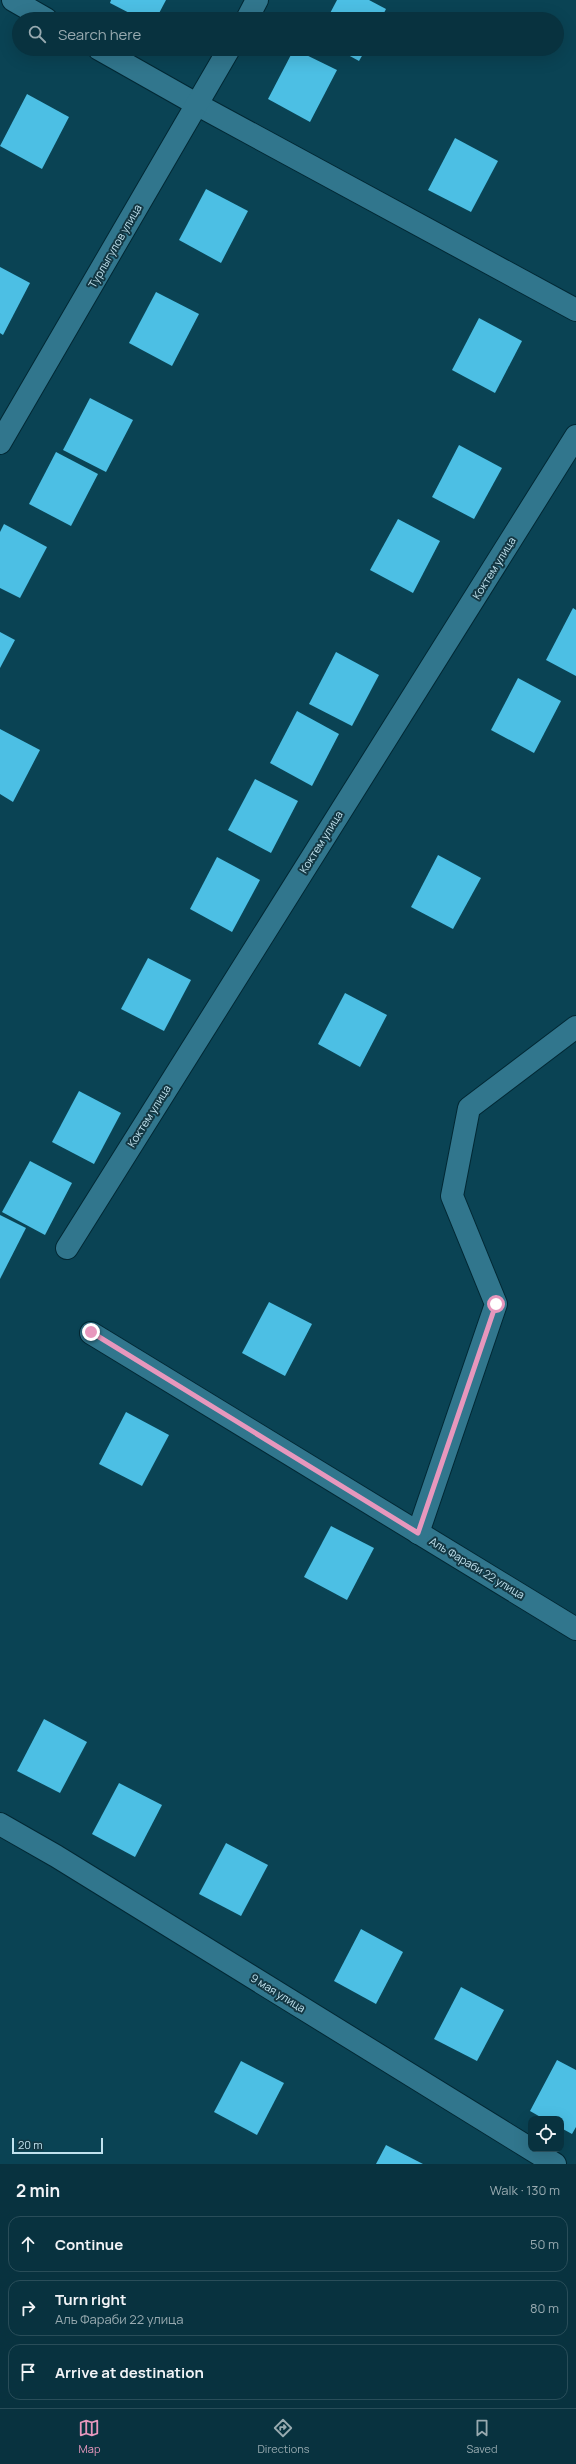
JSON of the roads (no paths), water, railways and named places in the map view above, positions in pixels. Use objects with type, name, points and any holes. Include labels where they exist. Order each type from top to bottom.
[{"type":"street","points":[[13,0],[34,12]]},
{"type":"street","points":[[251,12],[257,0]]},
{"type":"street","points":[[111,56],[198,105],[576,310]]},
{"type":"street","name":"Турлыгулов улица","points":[[0,443],[226,56]]},
{"type":"street","name":"Коктем улица","points":[[67,1248],[576,436]]},
{"type":"street","points":[[418,1533],[496,1304],[452,1196],[469,1108],[576,1027]]},
{"type":"street","name":"Аль Фараби 22 улица","points":[[91,1332],[576,1629]]},
{"type":"street","name":"9 мая улица","points":[[0,1824],[56,1856],[555,2164]]}]
